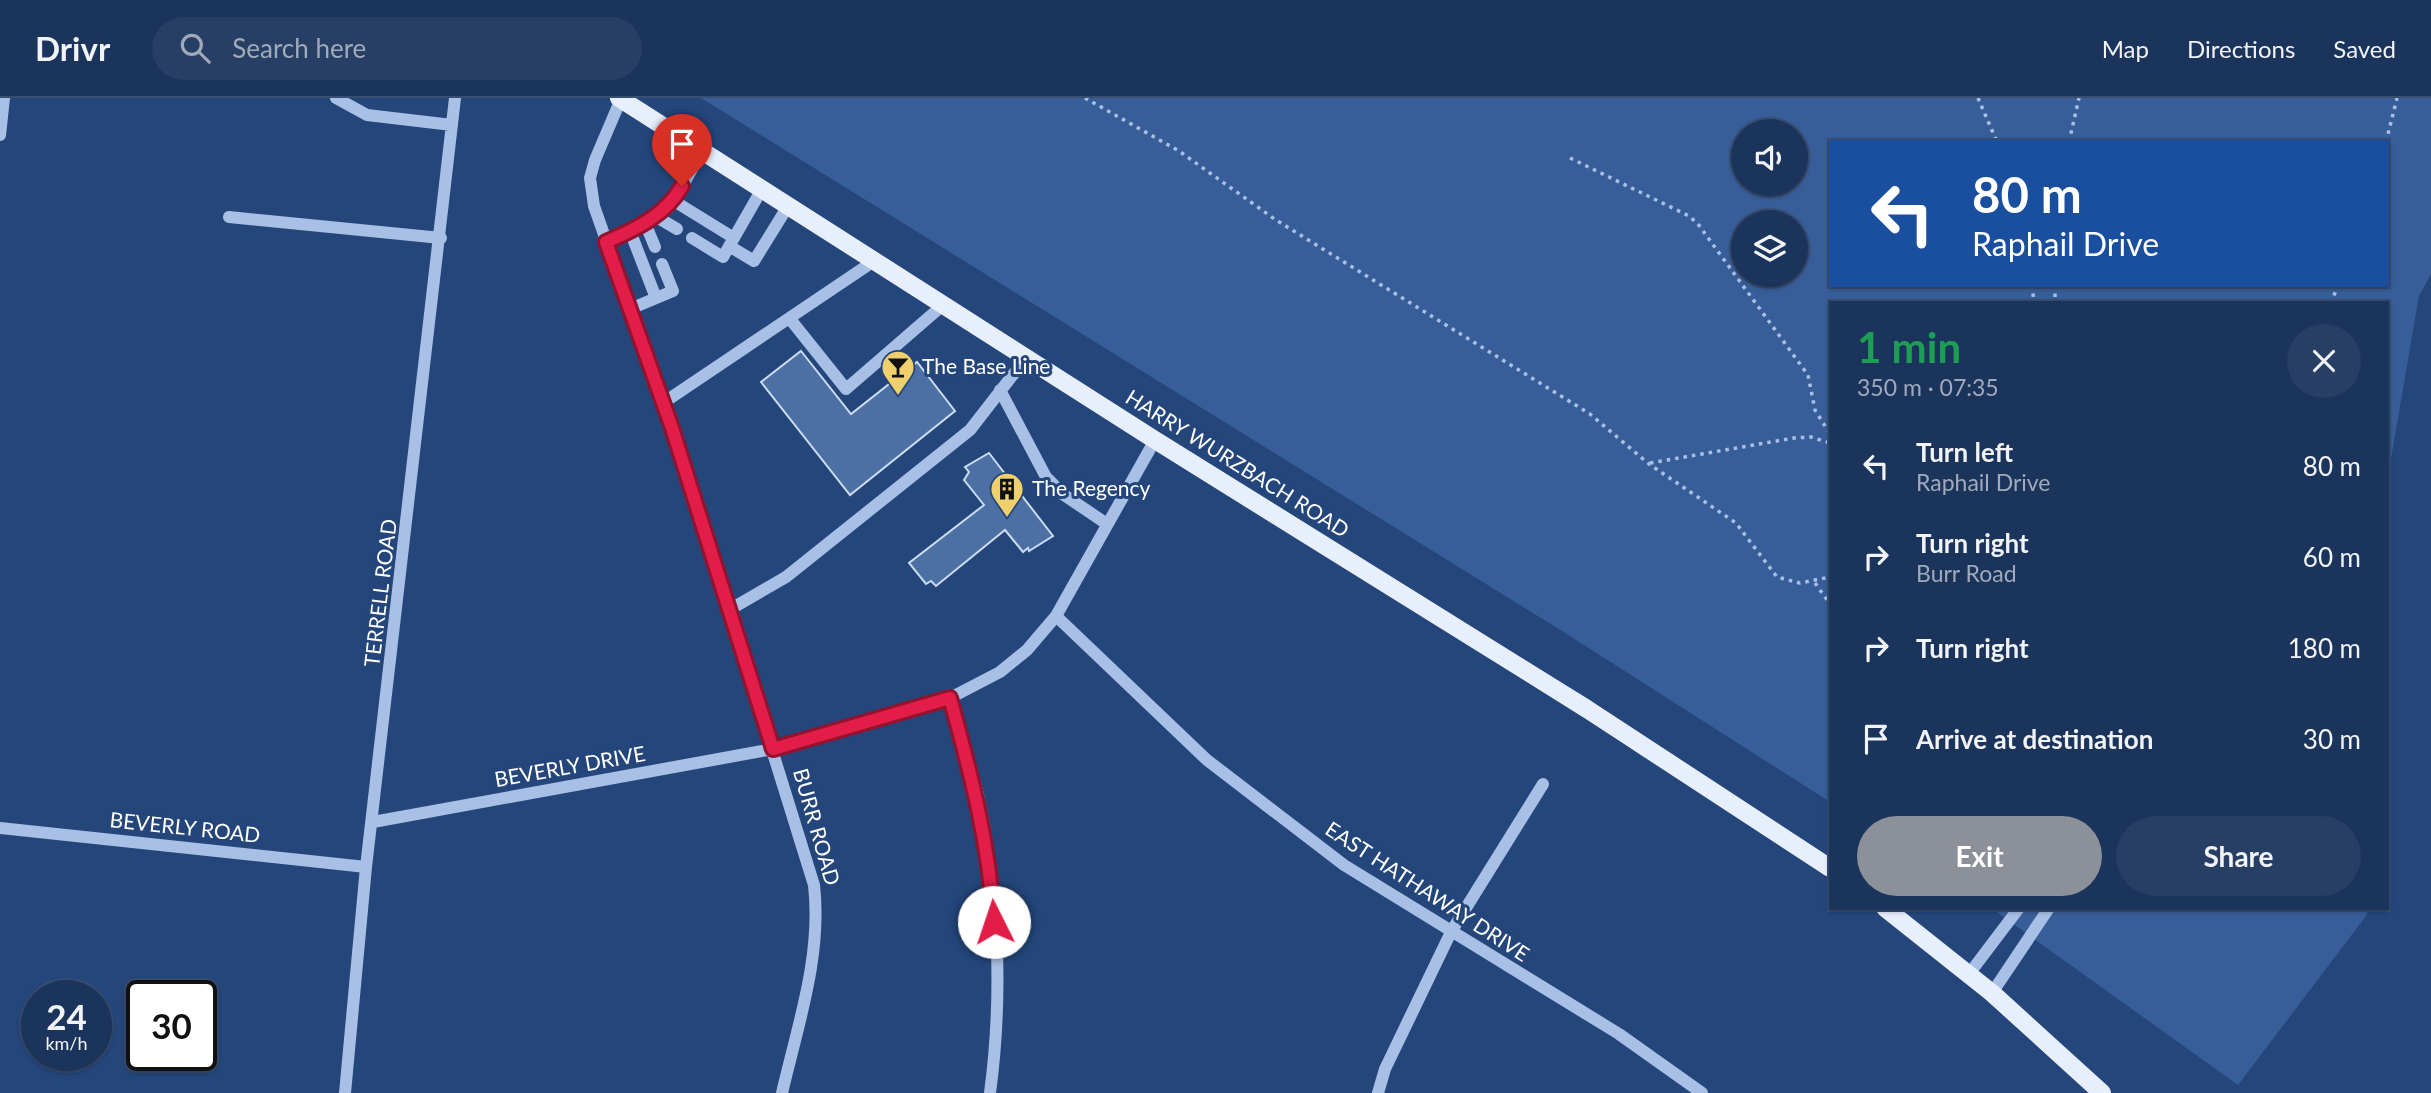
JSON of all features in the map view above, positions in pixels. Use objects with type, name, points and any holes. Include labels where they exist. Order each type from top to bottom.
[{"type":"main road","name":"HARRY WURZBACH ROAD","points":[[620,99],[1155,440],[1598,716],[1829,867]]},
{"type":"main road","points":[[1888,910],[1992,993],[2102,1093]]},
{"type":"street","points":[[0,135],[4,98]]},
{"type":"street","points":[[336,98],[368,116],[452,125]]},
{"type":"street","name":"TERRELL ROAD","points":[[345,1093],[366,867],[441,238],[455,98]]},
{"type":"street","name":"BURR ROAD","points":[[620,99],[590,178],[594,206],[663,402],[804,844],[817,907],[809,982],[782,1093]]},
{"type":"street","points":[[606,242],[650,220],[674,201],[702,151]]},
{"type":"street","points":[[692,239],[723,257],[762,189]]},
{"type":"street","points":[[674,201],[754,261],[788,206]]},
{"type":"street","points":[[229,217],[441,238]]},
{"type":"street","points":[[650,220],[677,229]]},
{"type":"street","points":[[650,220],[655,247]]},
{"type":"street","points":[[630,231],[656,298]]},
{"type":"street","points":[[663,402],[874,261]]},
{"type":"street","points":[[630,309],[673,291],[662,264]]},
{"type":"street","points":[[790,319],[846,389],[943,305]]},
{"type":"street","points":[[729,610],[786,578],[961,437],[1026,358]]},
{"type":"street","points":[[1000,390],[1046,477],[1064,495],[1107,524]]},
{"type":"street","name":"BEVERLY DRIVE","points":[[373,822],[773,749],[950,698],[1000,673],[1027,650],[1056,616],[1155,440]]},
{"type":"street","name":"EAST HATHAWAY DRIVE","points":[[1056,616],[1207,760],[1344,865],[1619,1034],[1702,1093]]},
{"type":"street","points":[[950,698],[978,794],[990,867],[998,1020],[990,1093]]},
{"type":"street","points":[[1378,1093],[1385,1069],[1451,932],[1543,784]]},
{"type":"street","name":"BEVERLY ROAD","points":[[0,828],[366,867]]},
{"type":"street","points":[[1969,974],[2017,910]]},
{"type":"street","points":[[1992,993],[2048,910]]},
{"type":"path","points":[[1085,98],[1179,151],[1276,220],[1590,414],[1649,464],[1736,523],[1777,577],[1800,583],[1829,577]]},
{"type":"path","points":[[1978,98],[1996,140]]},
{"type":"path","points":[[2070,140],[2079,98]]},
{"type":"path","points":[[2386,140],[2397,98]]},
{"type":"path","points":[[1570,158],[1689,216],[1698,224],[1808,375],[1815,410],[1829,432]]},
{"type":"path","points":[[1649,464],[1794,438],[1811,438],[1829,443]]},
{"type":"path","points":[[1814,582],[1829,603]]},
{"type":"shaded area","points":[[701,98],[2431,98],[2431,274],[2419,296],[2389,470],[2389,301],[1829,301],[1829,801],[1562,631]]},
{"type":"shaded area","points":[[1994,910],[2368,910],[2238,1085]]},
{"type":"building","points":[[801,351],[851,414],[917,362],[955,411],[850,495],[761,382]]},
{"type":"building","name":"The Regency","points":[[989,453],[1053,536],[1023,552],[1005,530],[936,586],[931,581],[926,584],[909,563],[984,505],[964,480],[969,472],[965,467]]},
{"type":"place","name":"The Base Line","points":[[898,397]]},
{"type":"place","name":"The Regency","points":[[1007,519]]},
{"type":"route","points":[[682,186],[674,201],[645,223],[606,242],[672,428],[773,749],[950,698],[978,794],[990,867],[994,922]]}]
